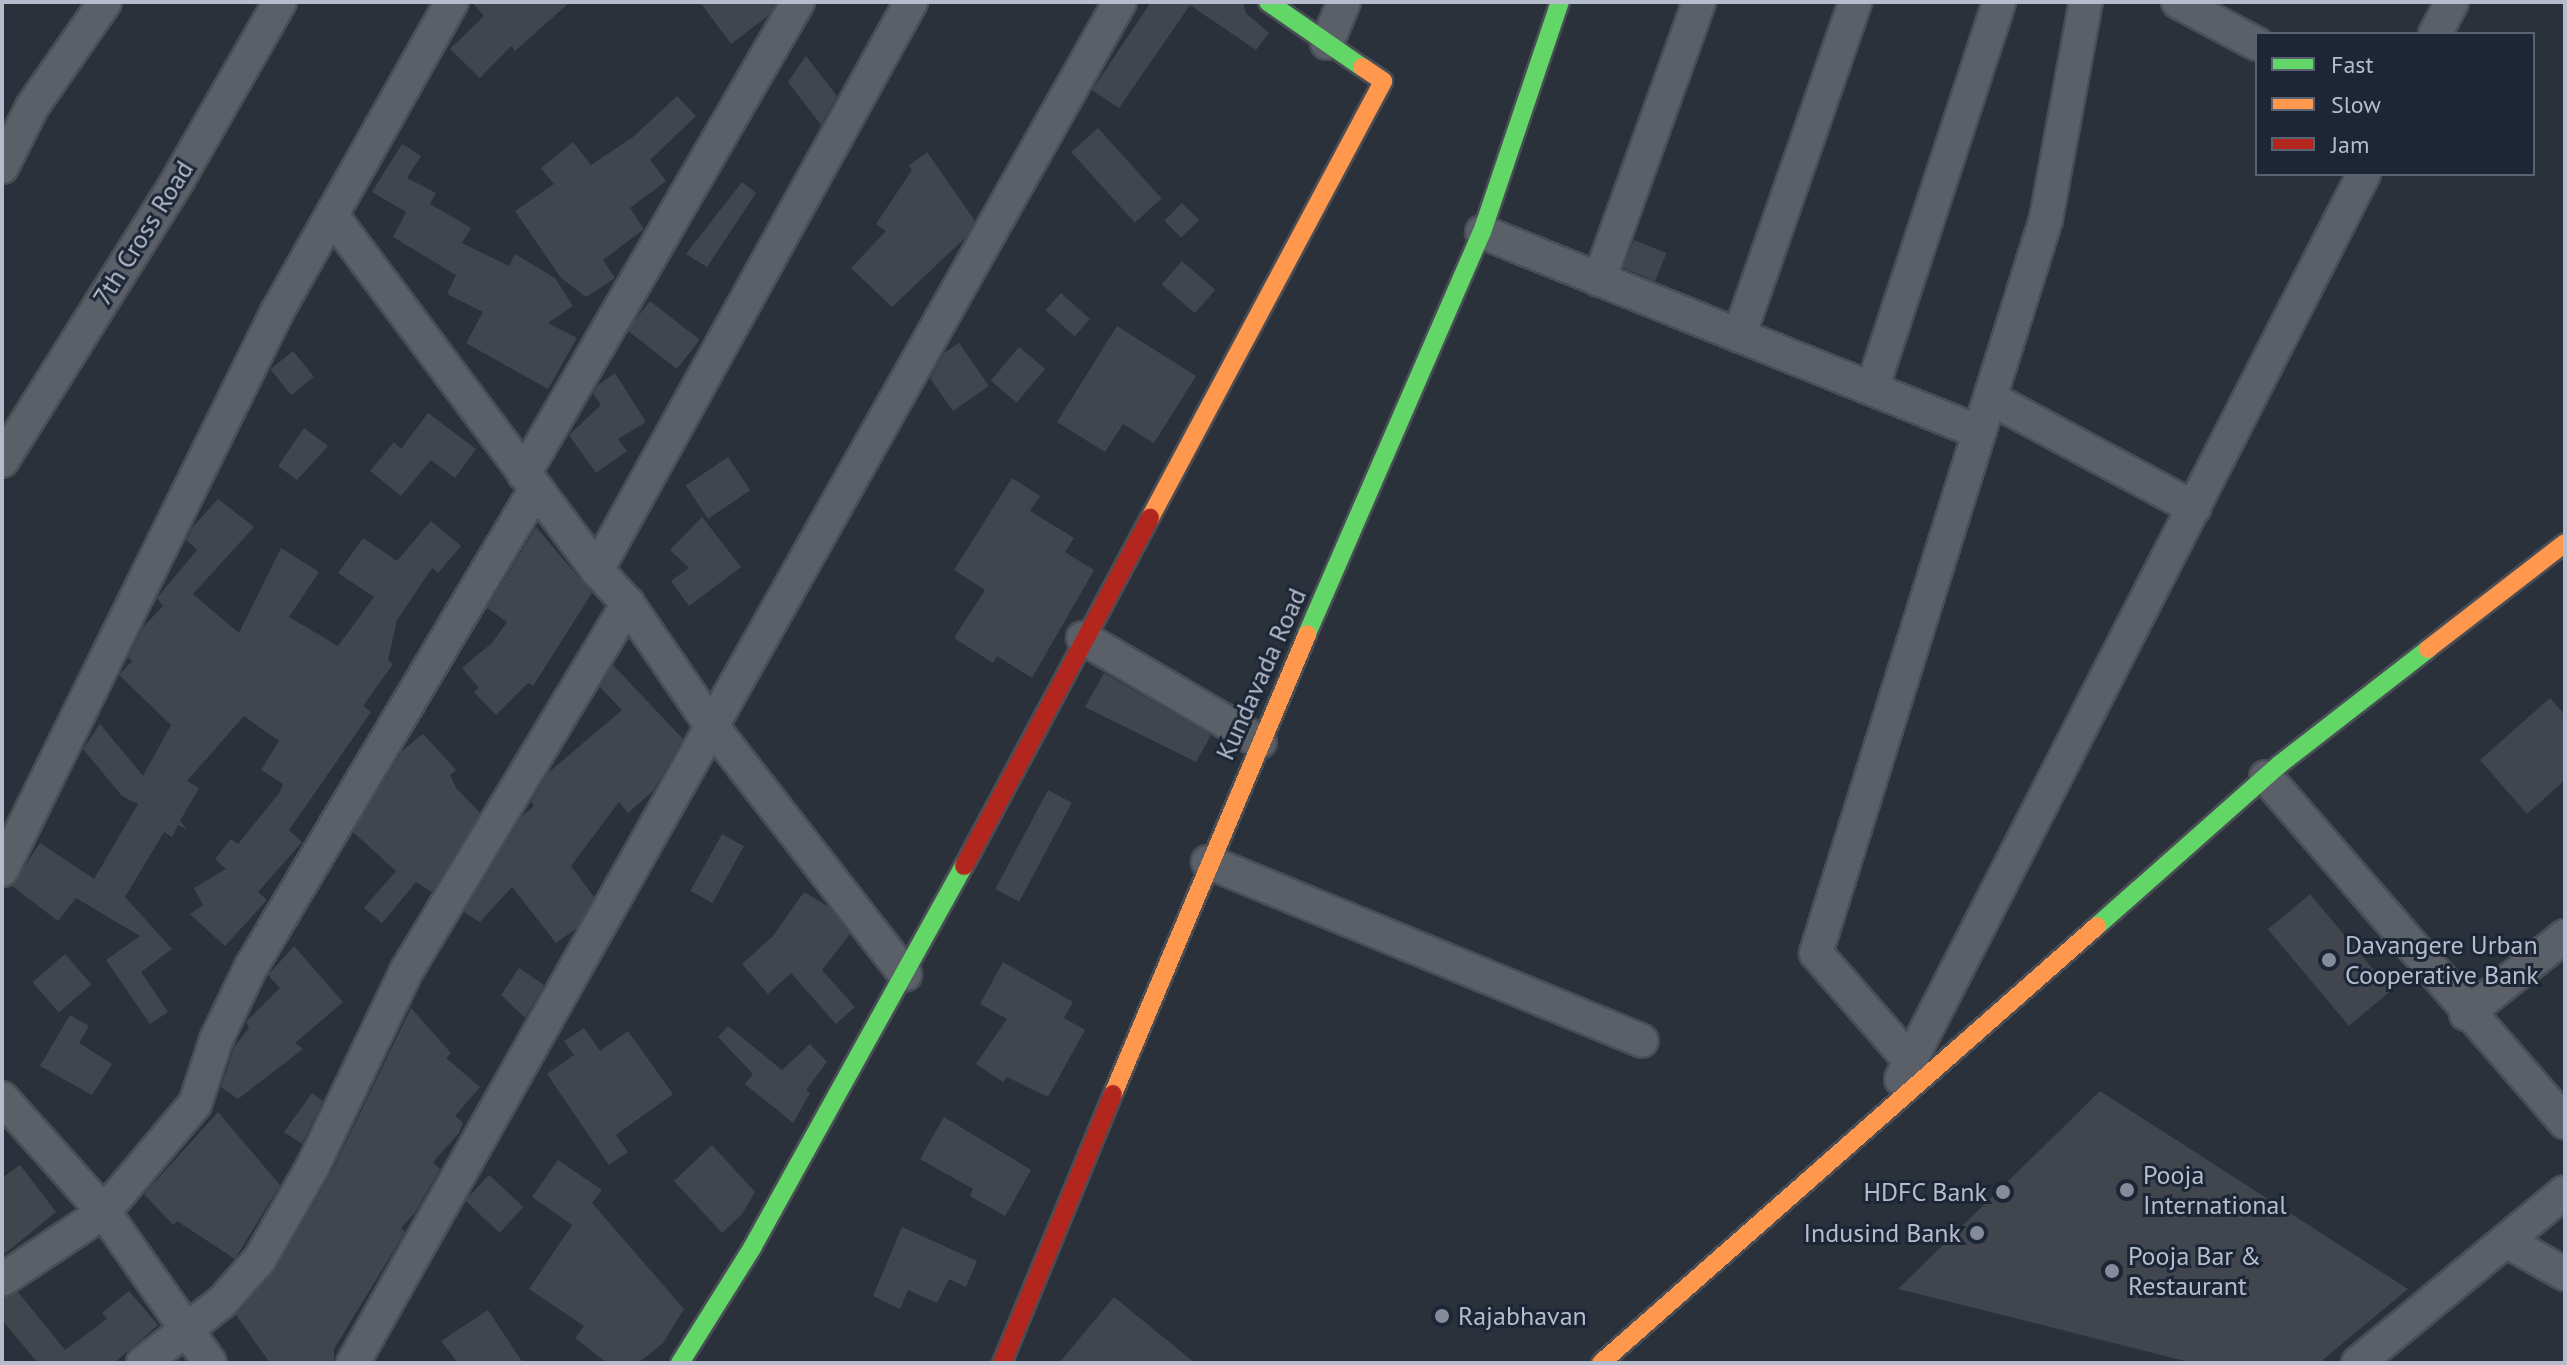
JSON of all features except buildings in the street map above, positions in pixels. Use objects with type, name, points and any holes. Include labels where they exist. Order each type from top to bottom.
[{"type":"street","points":[[2,167],[32,107],[105,2]]},
{"type":"street","name":"7th Cross Road","points":[[2,461],[178,180],[280,2]]},
{"type":"street","points":[[2,870],[277,312],[452,2]]},
{"type":"street","points":[[2,1280],[104,1212],[195,1104],[216,1040],[251,967],[530,482],[798,2]]},
{"type":"street","points":[[597,570],[911,2]]},
{"type":"street","points":[[353,1363],[1120,2]]},
{"type":"street","points":[[680,1363],[752,1248],[905,974],[1383,81],[1268,2]]},
{"type":"street","points":[[1327,43],[1344,2]]},
{"type":"street","name":"Kundavada Road","points":[[1002,1363],[1208,862],[1482,232],[1560,2]]},
{"type":"street","points":[[1599,280],[1699,2]]},
{"type":"street","points":[[1739,336],[1855,2]]},
{"type":"street","points":[[1872,389],[1999,2]]},
{"type":"street","points":[[1912,1063],[1816,953],[2046,219],[2086,2]]},
{"type":"street","points":[[2178,2],[2255,43]]},
{"type":"street","points":[[2436,32],[2452,2]]},
{"type":"street","points":[[1862,1135],[1912,1063],[2363,176]]},
{"type":"street","points":[[333,217],[597,570],[628,604],[711,725],[905,974]]},
{"type":"street","points":[[1482,232],[1979,432]]},
{"type":"street","points":[[1990,398],[2194,508]]},
{"type":"street","points":[[1601,1363],[2266,777],[2565,543]]},
{"type":"street","points":[[143,1363],[222,1302],[260,1259],[289,1214],[407,970],[628,604]]},
{"type":"street","points":[[1083,638],[1260,742]]},
{"type":"street","points":[[2266,777],[2466,1014],[2565,1122]]},
{"type":"street","points":[[1208,862],[1642,1041]]},
{"type":"street","points":[[2466,1014],[2565,936]]},
{"type":"street","points":[[2,1098],[104,1212],[210,1363]]},
{"type":"street","points":[[2358,1363],[2565,1192]]},
{"type":"street","points":[[2506,1241],[2565,1274]]},
{"type":"traffic: fast","points":[[1268,2],[1362,67]]},
{"type":"traffic: fast","points":[[1307,634],[1482,232],[1560,2]]},
{"type":"traffic: fast","points":[[2097,926],[2280,764],[2428,649]]},
{"type":"traffic: fast","points":[[680,1363],[752,1248],[964,866]]},
{"type":"traffic: slow","points":[[1150,518],[1383,81],[1362,67]]},
{"type":"traffic: slow","points":[[2428,649],[2565,543]]},
{"type":"traffic: slow","points":[[1113,1094],[1307,634]]},
{"type":"traffic: slow","points":[[1601,1363],[2097,926]]},
{"type":"traffic: jam","points":[[964,866],[1150,518]]},
{"type":"traffic: jam","points":[[1002,1363],[1113,1094]]},
{"type":"place","name":"Davangere Urban Cooperative Bank","points":[[2329,960]]},
{"type":"place","name":"Pooja International","points":[[2127,1190]]},
{"type":"place","name":"HDFC Bank","points":[[2003,1192]]},
{"type":"place","name":"Indusind Bank","points":[[1977,1233]]},
{"type":"place","name":"Pooja Bar & Restaurant","points":[[2112,1271]]},
{"type":"place","name":"Rajabhavan","points":[[1442,1316]]}]
